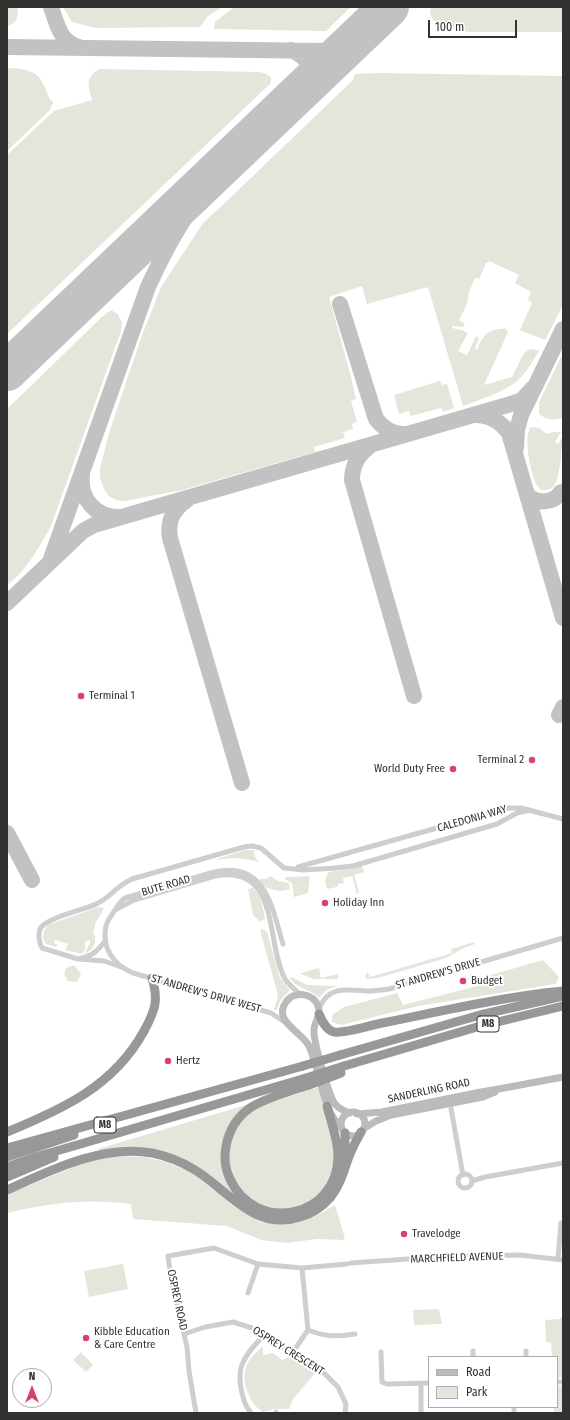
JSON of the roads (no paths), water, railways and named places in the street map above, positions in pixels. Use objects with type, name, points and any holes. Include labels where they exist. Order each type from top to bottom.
[{"type":"highway","points":[[7,1132],[48,1114],[81,1097],[106,1079],[117,1068],[133,1049],[148,1025],[154,1010],[156,997],[152,978]]},
{"type":"highway","points":[[319,1012],[328,1028],[334,1032],[341,1032],[379,1023],[544,996],[563,991]]},
{"type":"highway","name":"M8","points":[[7,1148],[202,1095],[544,996],[563,996]]},
{"type":"highway","name":"M8","points":[[7,1167],[132,1129],[308,1081],[429,1041],[563,1006]]},
{"type":"highway","points":[[308,1081],[250,1108],[238,1119],[229,1134],[225,1150],[228,1174],[236,1189],[244,1199],[251,1204],[268,1211],[286,1213],[301,1210],[314,1204],[325,1194],[337,1174],[344,1151],[344,1131]]},
{"type":"highway","name":"M8","points":[[7,1157],[202,1095]]},
{"type":"highway","points":[[327,1106],[338,1148],[337,1174]]},
{"type":"highway","name":"M8","points":[[7,1177],[38,1163],[132,1129]]},
{"type":"highway","points":[[7,1190],[58,1168],[79,1161],[111,1153],[142,1152],[164,1156],[186,1165],[204,1176],[241,1206],[255,1214],[276,1220],[296,1219],[316,1210],[330,1198],[341,1180],[350,1154],[362,1131]]},
{"type":"street","name":"CALEDONIA WAY","points":[[289,868],[314,864],[508,808],[530,810]]},
{"type":"street","points":[[530,810],[563,819]]},
{"type":"street","name":"CALEDONIA WAY","points":[[42,948],[39,936],[40,928],[48,922],[96,904],[120,885],[132,879],[252,846],[261,848],[284,868],[304,870],[353,866],[497,824],[516,813],[530,810]]},
{"type":"street","points":[[223,872],[233,870],[242,872],[255,880],[261,886],[269,898],[283,944]]},
{"type":"street","points":[[223,872],[244,878],[252,883],[262,893],[266,903],[283,975],[289,984],[300,994]]},
{"type":"street","name":"BUTE ROAD","points":[[106,940],[106,926],[108,919],[115,910],[134,900],[223,872]]},
{"type":"street","name":"ST ANDREW'S DRIVE","points":[[319,1012],[327,997],[343,989],[374,991],[389,988],[563,938]]},
{"type":"street","points":[[78,959],[94,954],[106,940]]},
{"type":"street","name":"ST ANDREW'S DRIVE WEST","points":[[106,940],[111,956],[121,967]]},
{"type":"street","name":"ST ANDREW'S DRIVE WEST","points":[[42,948],[78,959],[104,961],[133,973],[271,1013],[288,1025]]},
{"type":"street","points":[[300,994],[308,996],[313,1000],[319,1012],[314,1027],[314,1036],[332,1099],[341,1110],[354,1113],[363,1118],[364,1122],[362,1131],[355,1136],[351,1136],[344,1131],[332,1117],[327,1106],[310,1046],[305,1039],[288,1025],[284,1019],[283,1014],[285,1003],[292,996],[300,994]]},
{"type":"street","name":"SANDERLING ROAD","points":[[354,1113],[382,1112],[563,1077]]},
{"type":"street","name":"SANDERLING ROAD","points":[[362,1131],[385,1117],[483,1097],[504,1088]]},
{"type":"street","points":[[450,1103],[463,1175]]},
{"type":"street","points":[[344,1131],[341,1125],[343,1117],[354,1113]]},
{"type":"street","points":[[463,1175],[458,1181],[461,1187],[467,1188],[472,1181],[485,1177],[563,1163]]},
{"type":"street","points":[[463,1175],[470,1177],[472,1181]]},
{"type":"street","points":[[561,1223],[561,1260]]},
{"type":"street","name":"OSPREY ROAD","points":[[196,1413],[184,1334],[172,1283],[168,1256],[214,1248],[258,1264],[302,1268],[349,1264]]},
{"type":"street","name":"MARCHFIELD AVENUE","points":[[349,1264],[437,1258],[520,1255],[561,1260]]},
{"type":"street","points":[[248,1293],[258,1264]]},
{"type":"street","points":[[294,1354],[295,1349],[308,1330],[302,1268]]},
{"type":"street","name":"OSPREY CRESCENT","points":[[184,1334],[205,1327],[233,1322],[252,1328],[264,1334],[288,1352],[294,1354],[298,1358],[324,1373],[338,1388],[346,1404],[345,1413]]},
{"type":"street","points":[[308,1330],[324,1336],[336,1337],[355,1334]]},
{"type":"street","points":[[252,1413],[248,1410],[242,1394],[240,1381],[241,1366],[247,1354],[264,1334]]},
{"type":"street","points":[[473,1351],[473,1356]]},
{"type":"street","points":[[381,1352],[382,1382],[387,1384],[428,1383]]},
{"type":"street","points":[[421,1383],[421,1413]]},
{"type":"place","name":"Terminal 1","points":[[81,696]]},
{"type":"place","name":"Terminal 2","points":[[532,760]]},
{"type":"place","name":"World Duty Free","points":[[453,769]]},
{"type":"place","name":"Holiday Inn","points":[[325,903]]},
{"type":"place","name":"Budget","points":[[463,981]]},
{"type":"place","name":"Hertz","points":[[168,1061]]},
{"type":"place","name":"Travelodge","points":[[404,1234]]},
{"type":"place","name":"Kibble Education & Care Centre","points":[[86,1338]]}]
